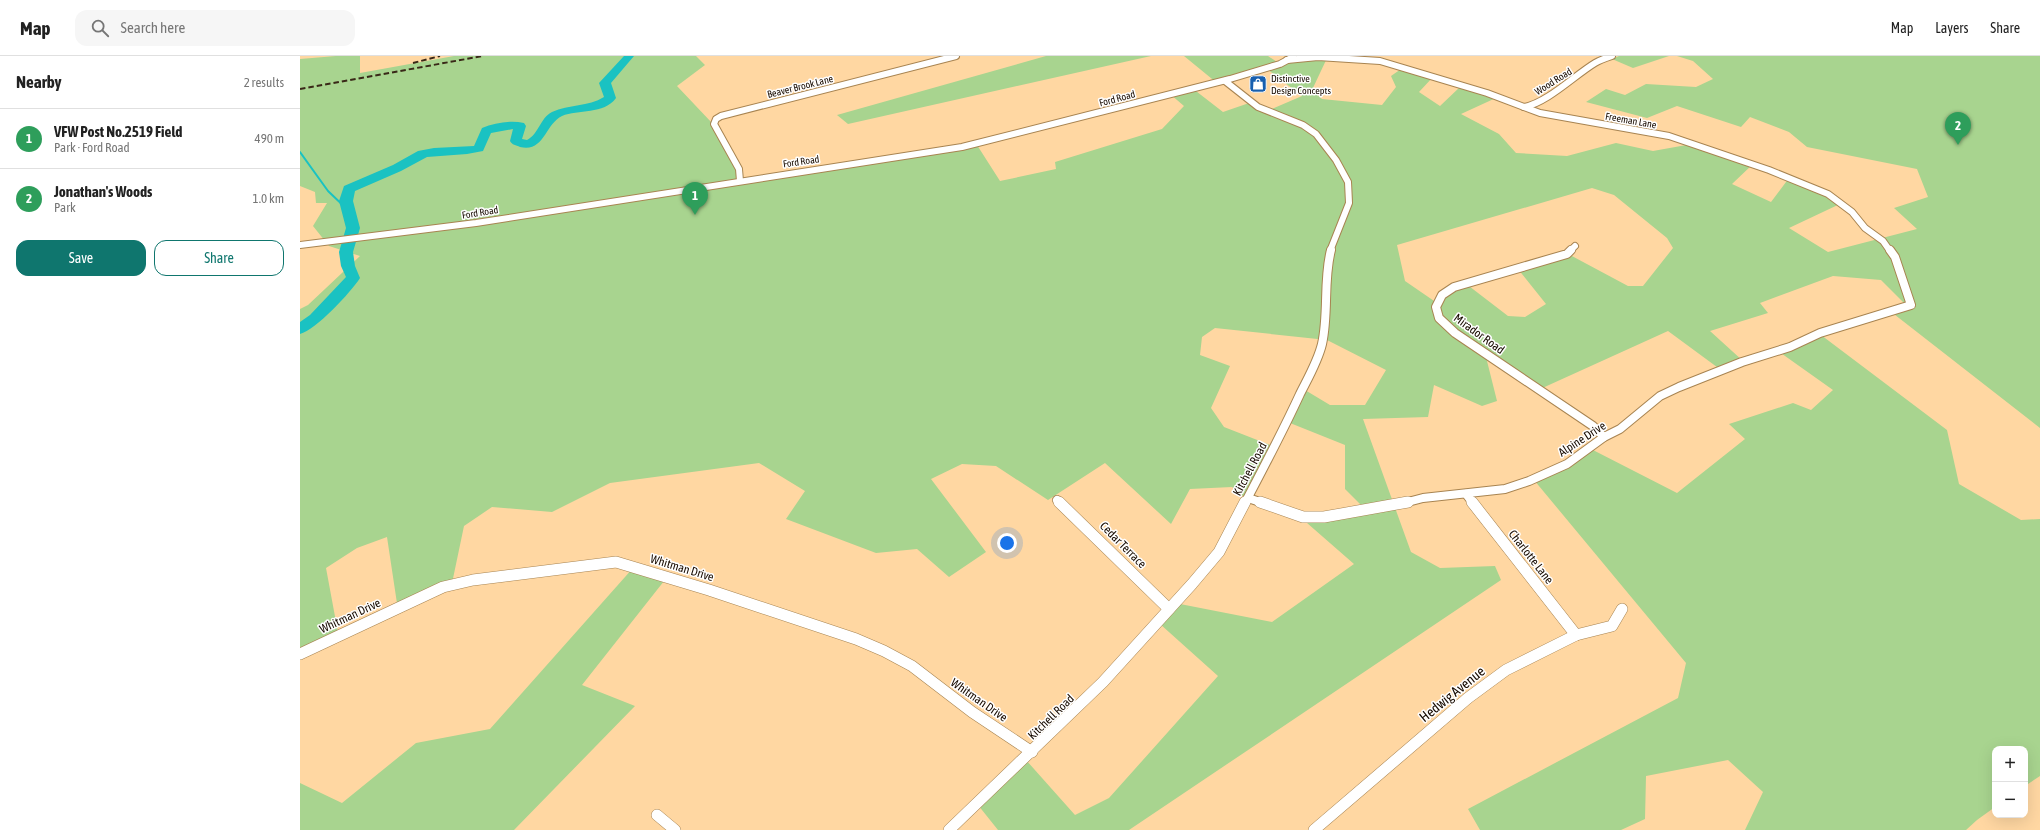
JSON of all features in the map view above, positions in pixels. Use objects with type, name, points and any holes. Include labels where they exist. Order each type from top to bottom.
[{"type":"street","name":"Beaver Brook Lane","points":[[740,181],[739,169],[714,124],[716,119],[721,116],[956,56]]},
{"type":"street","name":"Ford Road","points":[[300,245],[476,223],[982,143],[1225,80],[1264,69],[1295,56]]},
{"type":"street","name":"Wood Road","points":[[1524,108],[1560,89],[1596,62],[1612,56]]},
{"type":"street","name":"Freeman Lane","points":[[1287,60],[1313,57],[1380,61],[1450,84],[1487,93],[1524,108],[1554,117],[1669,136],[1769,170],[1828,194],[1852,212],[1865,228],[1883,241],[1895,258],[1911,305]]},
{"type":"street","name":"Kitchell Road","points":[[949,830],[1032,752],[1103,682],[1218,552],[1248,498],[1316,362],[1322,345],[1326,321],[1327,264],[1350,196],[1346,175],[1316,134],[1302,125],[1258,107],[1225,80]]},
{"type":"street","name":"Mirador Road","points":[[1575,246],[1567,254],[1454,287],[1442,295],[1436,307],[1439,318],[1455,333],[1592,426],[1604,437]]},
{"type":"street","name":"Alpine Drive","points":[[1248,498],[1303,517],[1324,516],[1396,505],[1423,498],[1505,489],[1529,481],[1567,464],[1604,437],[1620,429],[1660,396],[1679,387],[1742,362],[1790,347],[1820,333],[1911,305]]},
{"type":"street","name":"Charlotte Lane","points":[[1466,494],[1576,635]]},
{"type":"street","name":"Cedar Terrace","points":[[1057,500],[1169,609]]},
{"type":"street","name":"Whitman Drive","points":[[300,654],[443,587],[473,580],[616,562],[721,594],[856,639],[884,651],[912,666],[972,712],[1032,752]]},
{"type":"street","name":"Hedwig Avenue","points":[[1314,830],[1474,694],[1506,670],[1576,635],[1612,626],[1622,609]]},
{"type":"street","points":[[657,814],[675,830]]},
{"type":"green space","points":[[360,56],[360,73],[454,56],[696,56],[705,65],[677,86],[712,123],[742,182],[977,145],[1000,181],[1056,169],[1055,162],[1162,129],[1184,106],[1170,94],[1192,88],[1223,112],[1252,102],[1267,111],[1302,96],[1267,69],[1217,83],[1184,56],[1268,56],[1280,64],[1328,56],[1312,90],[1322,99],[1382,105],[1396,87],[1391,76],[1404,67],[1433,77],[1419,92],[1440,106],[1461,86],[1498,97],[1461,114],[1499,134],[1516,153],[1567,156],[1616,143],[1653,151],[1692,144],[1753,164],[1732,184],[1771,202],[1789,178],[1842,203],[1789,228],[1828,252],[1917,229],[1894,208],[1928,197],[1917,169],[1807,147],[1789,132],[1750,117],[1741,127],[1677,106],[1647,118],[1586,102],[1606,89],[1625,95],[1646,84],[1696,87],[1713,79],[1693,61],[1677,56],[2040,56],[2040,428],[1890,311],[1907,306],[1881,280],[1833,276],[1760,303],[1768,313],[1710,331],[1743,361],[1721,370],[1668,331],[1538,390],[1485,353],[1497,401],[1482,406],[1434,385],[1428,417],[1363,419],[1411,552],[1440,568],[1495,566],[1501,580],[1129,830],[998,830],[978,805],[1026,760],[1075,815],[1109,798],[1218,676],[1160,624],[1180,604],[1272,622],[1354,564],[1299,516],[1364,508],[1345,489],[1345,445],[1290,423],[1305,390],[1330,405],[1365,405],[1386,370],[1327,340],[1215,328],[1202,337],[1200,355],[1230,366],[1211,408],[1224,427],[1278,448],[1250,502],[1232,487],[1190,489],[1171,524],[1105,463],[1048,500],[996,466],[962,464],[931,479],[986,552],[949,577],[917,549],[876,553],[786,519],[805,491],[759,463],[610,483],[552,512],[492,507],[464,526],[451,588],[398,610],[387,537],[357,548],[326,568],[339,638],[300,659],[300,309],[308,305],[360,256],[329,246],[313,226],[327,203],[316,203],[315,192],[300,186],[300,59]],"holes":[[[1592,188],[1614,195],[1667,238],[1673,248],[1643,286],[1628,286],[1570,255],[1518,269],[1546,304],[1525,317],[1508,316],[1465,283],[1437,303],[1405,281],[1397,245]]]},
{"type":"green space","points":[[1046,56],[1151,56],[848,124],[837,115]]},
{"type":"green space","points":[[1619,56],[1669,56],[1633,68],[1612,59]]},
{"type":"green space","points":[[1821,335],[1947,430],[1959,484],[2021,520],[2040,519],[2040,776],[2028,784],[2028,746],[1992,746],[1992,809],[1966,830],[1745,830],[1763,792],[1728,760],[1646,776],[1645,819],[1621,830],[1480,830],[1468,809],[1678,698],[1686,663],[1534,480],[1591,449],[1677,493],[1745,439],[1729,424],[1793,403],[1811,410],[1833,390],[1778,351]]},
{"type":"green space","points":[[633,568],[668,576],[582,685],[635,706],[514,830],[300,830],[300,783],[342,803],[416,743],[490,729]]},
{"type":"waterway","points":[[300,329],[315,318],[353,278],[348,266],[346,252],[353,228],[346,201],[349,189],[397,168],[423,154],[479,148],[486,131],[495,128],[520,126],[516,141],[524,144],[530,144],[538,137],[548,121],[557,114],[596,106],[610,98],[605,83],[624,64],[629,56]]},
{"type":"waterway","points":[[300,152],[328,191],[350,212]]},
{"type":"railway","points":[[413,63],[440,56]]},
{"type":"railway","points":[[300,89],[483,56]]},
{"type":"place","name":"Distinctive Design Concepts","points":[[1258,84]]},
{"type":"place","name":"Jonathan's Woods","points":[[1958,145]]},
{"type":"place","name":"VFW Post No.2519 Field","points":[[695,215]]}]
